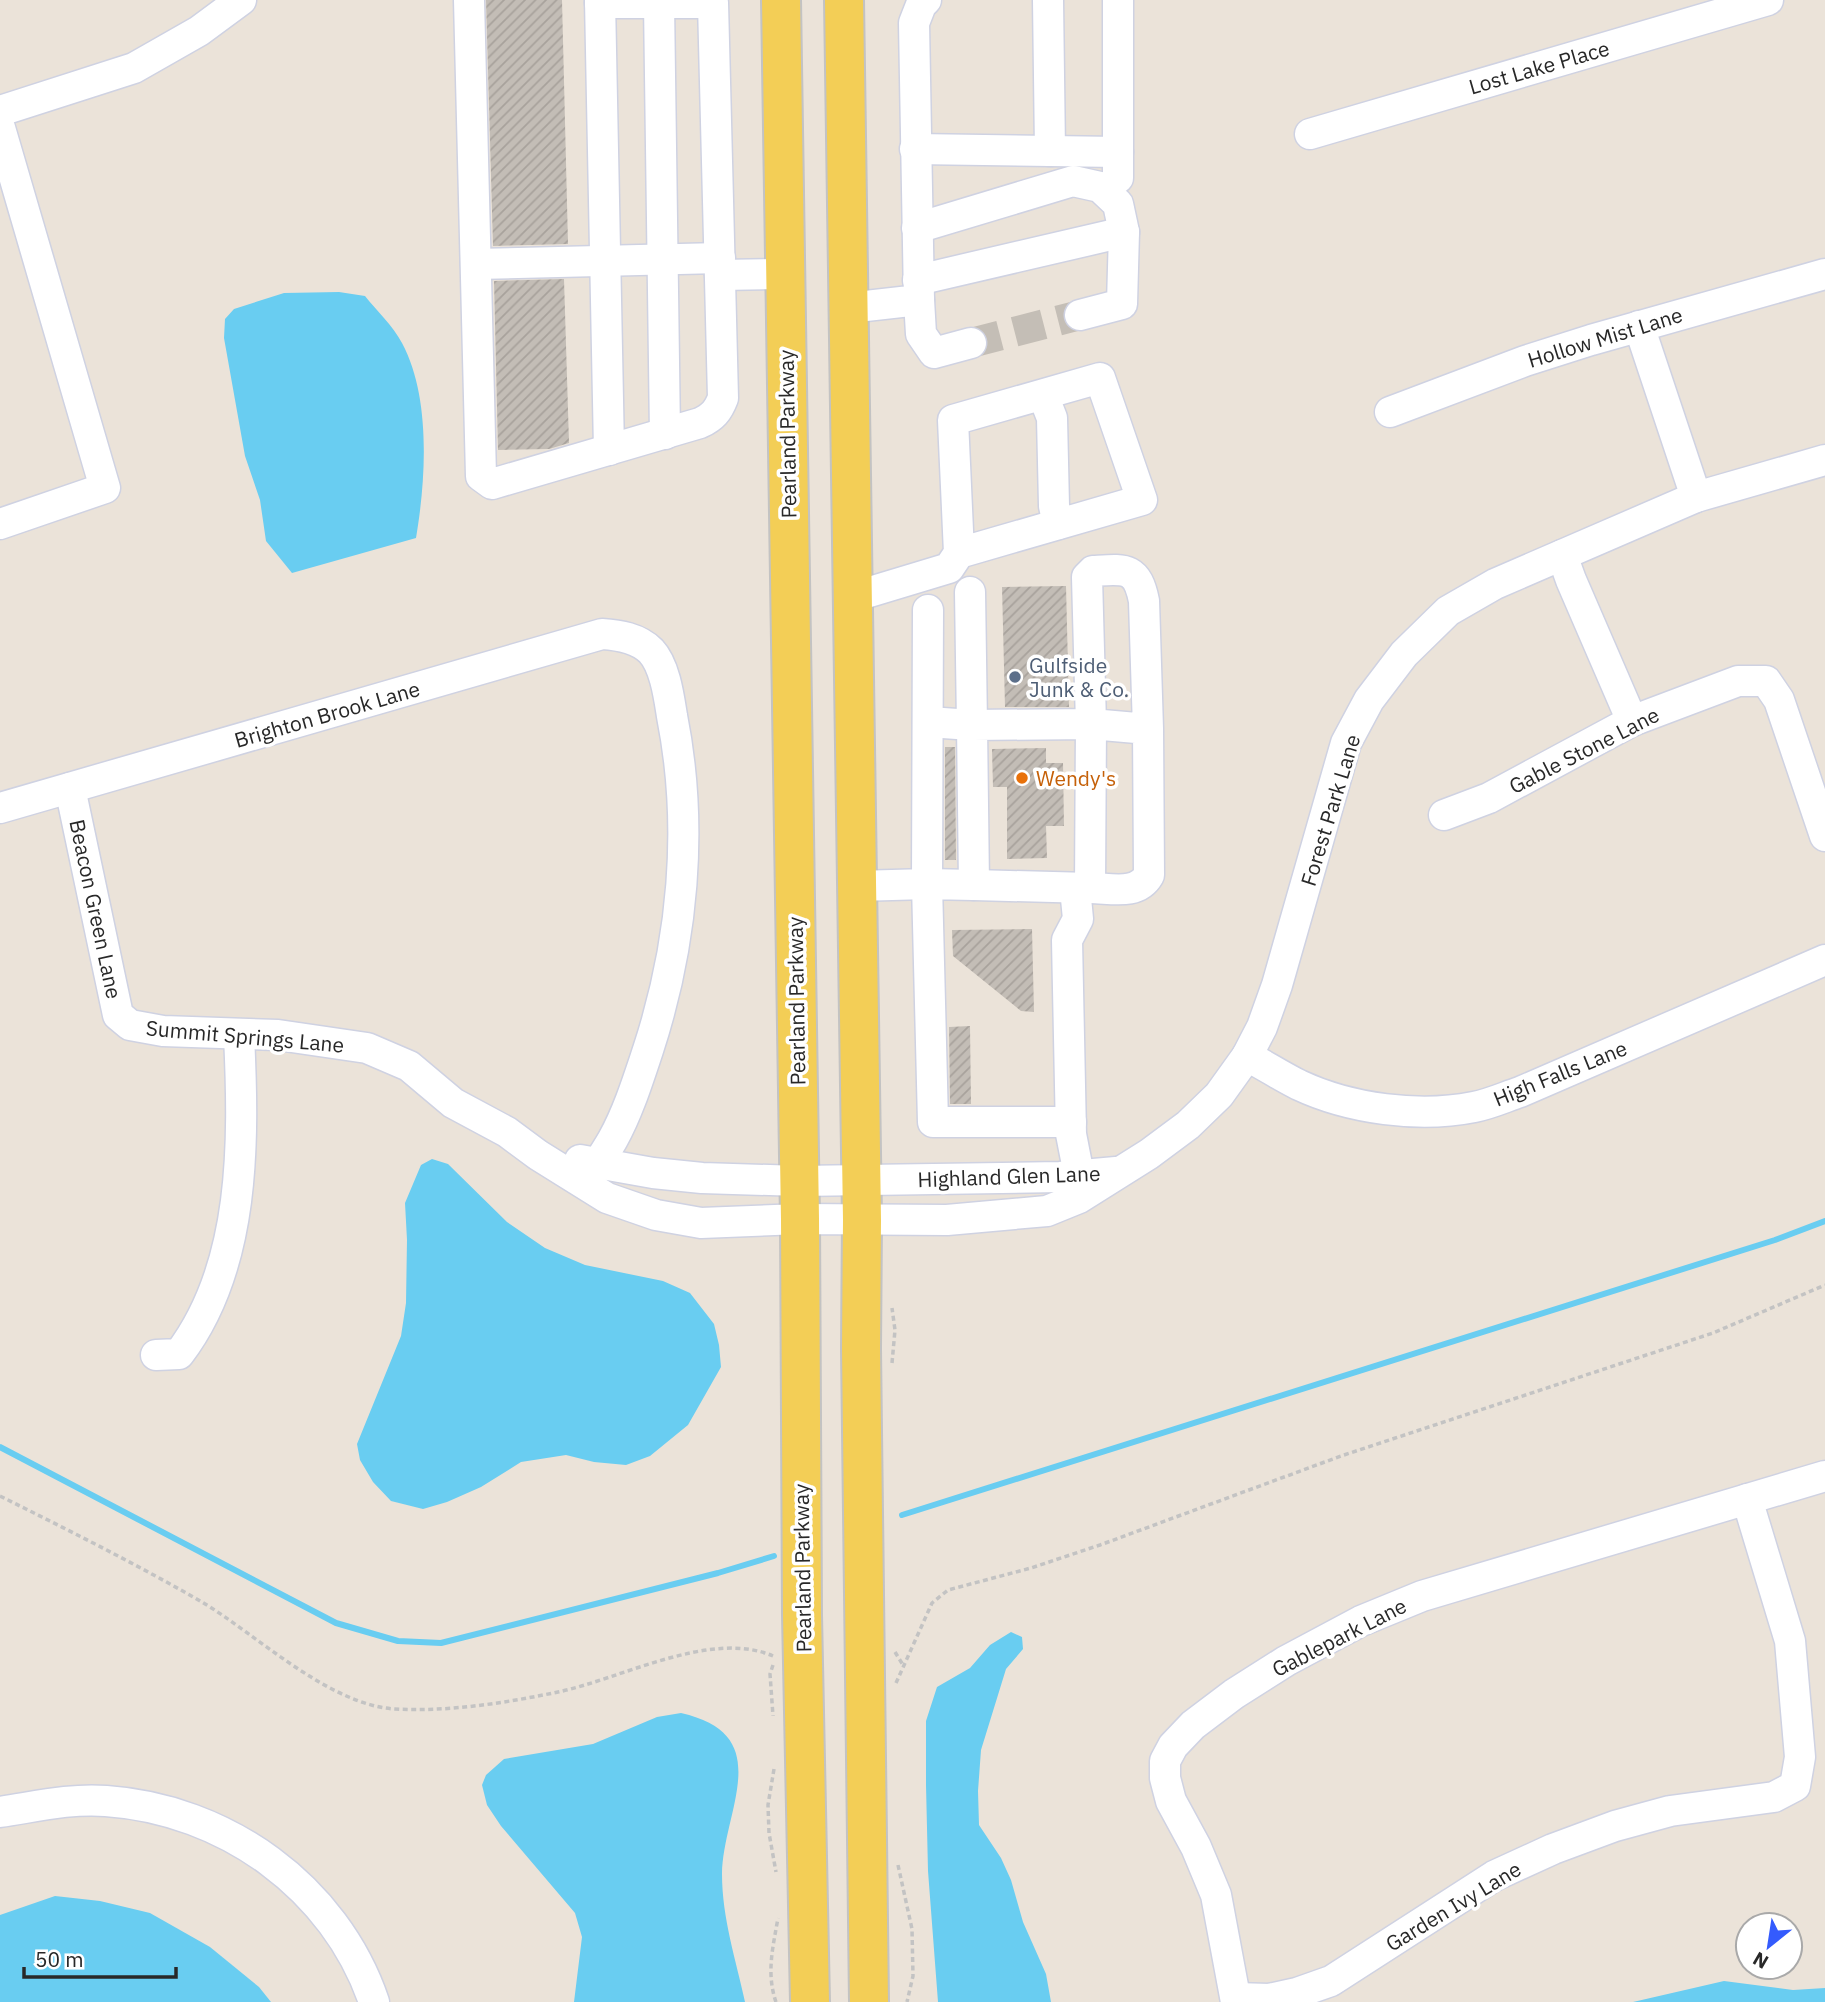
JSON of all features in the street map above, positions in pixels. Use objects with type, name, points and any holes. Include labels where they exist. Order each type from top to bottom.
[{"type":"main road","name":"Pearland Parkway","points":[[781,0],[800,1219],[802,1615],[810,2002]]},
{"type":"main road","points":[[844,0],[862,1220],[861,1349],[869,2002]]},
{"type":"street","points":[[0,111],[134,68],[200,31],[241,0]]},
{"type":"street","points":[[469,0],[481,476],[492,484],[665,434],[712,417],[723,398],[713,3],[600,1],[609,450]]},
{"type":"street","points":[[926,0],[921,5],[914,23],[921,334],[934,353],[971,343]]},
{"type":"street","points":[[1048,0],[1050,151]]},
{"type":"street","points":[[915,149],[1050,151],[1118,165],[1118,0]]},
{"type":"street","name":"Lost Lake Place","points":[[1310,134],[1720,7],[1768,0]]},
{"type":"street","points":[[659,3],[665,434]]},
{"type":"street","points":[[0,128],[105,488],[0,524]]},
{"type":"street","points":[[917,228],[1073,181],[1100,187],[1118,204],[1124,232],[1122,304],[1080,315]]},
{"type":"street","points":[[848,308],[1124,232]]},
{"type":"street","points":[[476,264],[663,260],[785,274]]},
{"type":"street","name":"Hollow Mist Lane","points":[[1390,412],[1525,361],[1825,274]]},
{"type":"street","points":[[1639,326],[1696,497]]},
{"type":"street","points":[[853,597],[949,568],[959,553],[953,420],[1100,379],[1142,500],[959,553]]},
{"type":"street","points":[[1044,395],[1052,418],[1054,506],[1058,524]]},
{"type":"street","name":"Forest Park Lane","points":[[1120,1171],[1149,1154],[1188,1125],[1219,1095],[1247,1056],[1262,1027],[1278,985],[1346,743],[1369,700],[1404,654],[1448,611],[1495,583],[1696,497],[1825,460]]},
{"type":"street","points":[[1562,555],[1632,721]]},
{"type":"street","points":[[857,886],[974,884],[1083,888],[1134,890],[1145,882],[1149,875],[1148,729],[1144,601],[1140,581],[1128,571],[1115,570],[1093,571],[1087,577],[1091,724],[1083,888],[1078,919],[1067,940],[1071,1122],[1079,1175]]},
{"type":"street","points":[[970,592],[974,884]]},
{"type":"street","points":[[928,610],[927,884],[933,1122],[1071,1122]]},
{"type":"street","name":"Brighton Brook Lane","points":[[0,808],[602,635],[625,636],[651,652],[666,681],[677,741],[683,796],[682,891],[665,992],[648,1050],[613,1139],[592,1173]]},
{"type":"street","name":"Gable Stone Lane","points":[[1444,815],[1489,798],[1632,721],[1738,681],[1766,681],[1779,699],[1825,836]]},
{"type":"street","points":[[928,722],[972,725],[1091,724],[1148,729]]},
{"type":"street","name":"Beacon Green Lane","points":[[70,788],[118,1015],[130,1025]]},
{"type":"street","name":"High Falls Lane","points":[[1247,1056],[1301,1086],[1353,1104],[1400,1110],[1442,1111],[1475,1107],[1520,1092],[1825,960]]},
{"type":"street","name":"Summit Springs Lane","points":[[130,1025],[163,1031],[278,1035],[367,1048],[409,1066],[453,1103],[507,1132],[538,1155],[592,1173],[861,1181]]},
{"type":"street","points":[[156,1355],[179,1354],[195,1333],[211,1300],[225,1256],[235,1203],[242,1137],[239,1035]]},
{"type":"street","name":"Highland Glen Lane","points":[[861,1181],[1079,1175],[1120,1171]]},
{"type":"street","name":"Highland Glen Lane","points":[[800,1219],[947,1220],[1047,1211],[1079,1198],[1120,1171]]},
{"type":"street","name":"Summit Springs Lane","points":[[592,1173],[607,1198],[656,1215],[701,1223],[800,1219]]},
{"type":"street","name":"Gablepark Lane","points":[[1236,2000],[1216,1895],[1196,1847],[1171,1801],[1165,1778],[1165,1761],[1173,1746],[1194,1725],[1234,1694],[1286,1661],[1360,1621],[1422,1596],[1825,1476]]},
{"type":"street","name":"Garden Ivy Lane","points":[[1236,2000],[1269,1999],[1331,1981],[1494,1876],[1553,1849],[1615,1826],[1670,1811],[1774,1797],[1795,1786],[1800,1757],[1790,1641],[1747,1499]]},
{"type":"street","points":[[0,1812],[104,1800],[157,1808],[211,1826],[276,1865],[306,1891],[330,1918],[360,1965],[374,2002]]},
{"type":"path","points":[[895,1684],[932,1603],[948,1590],[1031,1568],[1100,1545],[1341,1456],[1713,1333],[1825,1285]]},
{"type":"path","points":[[0,1496],[92,1541],[204,1603],[317,1679],[342,1694],[369,1705],[394,1709],[451,1708],[559,1692],[693,1652],[737,1647],[759,1650],[775,1656]]},
{"type":"path","points":[[897,1856],[912,1929],[913,1976],[907,2002]]},
{"type":"water","points":[[339,292],[365,296],[390,325],[411,364],[418,388],[424,439],[422,490],[416,538],[292,573],[266,541],[260,500],[245,456],[224,338],[225,319],[234,309],[284,293]]},
{"type":"water","points":[[432,1159],[448,1164],[507,1222],[545,1248],[585,1265],[663,1281],[690,1293],[714,1324],[721,1367],[688,1425],[650,1456],[626,1465],[594,1462],[566,1455],[521,1462],[481,1487],[423,1509],[391,1501],[373,1482],[360,1460],[357,1444],[401,1336],[406,1303],[405,1203],[421,1165]]},
{"type":"water","points":[[1011,1632],[1022,1637],[1023,1649],[1006,1669],[981,1750],[979,1825],[1001,1858],[1011,1880],[1023,1922],[1046,1974],[1051,2002],[938,2002],[928,1871],[926,1721],[937,1687],[970,1668],[990,1645]]},
{"type":"water","points":[[681,1713],[711,1724],[728,1738],[737,1757],[738,1778],[722,1874],[727,1923],[745,2002],[574,2002],[582,1937],[575,1913],[501,1826],[487,1805],[482,1785],[486,1775],[504,1759],[593,1744],[657,1717]]},
{"type":"water","points":[[55,1896],[100,1901],[150,1913],[210,1947],[259,1987],[271,2002],[0,2002],[0,1915]]},
{"type":"water","points":[[1724,1981],[1793,1990],[1825,1988],[1825,2002],[1633,2002]]},
{"type":"building","points":[[486,0],[562,0],[568,244],[493,246]]},
{"type":"building","points":[[564,279],[569,443],[549,449],[498,450],[494,281]]},
{"type":"building","points":[[1066,586],[1069,707],[1005,707],[1002,587]]},
{"type":"building","points":[[945,747],[955,747],[956,860],[945,860]]},
{"type":"building","points":[[1046,748],[1046,763],[1063,763],[1064,826],[1046,826],[1047,858],[1007,859],[1007,787],[993,787],[992,749]]},
{"type":"building","points":[[1032,929],[1034,1012],[1021,1011],[953,956],[952,930]]},
{"type":"building","points":[[970,1026],[971,1104],[950,1104],[949,1027]]},
{"type":"waterway","points":[[902,1515],[1775,1240],[1825,1221]]},
{"type":"waterway","points":[[0,1447],[336,1623],[398,1641],[441,1643],[718,1573],[774,1556]]},
{"type":"tunnel","points":[[971,343],[1080,315]]},
{"type":"place","name":"Gulfside Junk & Co.","points":[[1015,677]]},
{"type":"place","name":"Wendy's","points":[[1022,778]]}]
